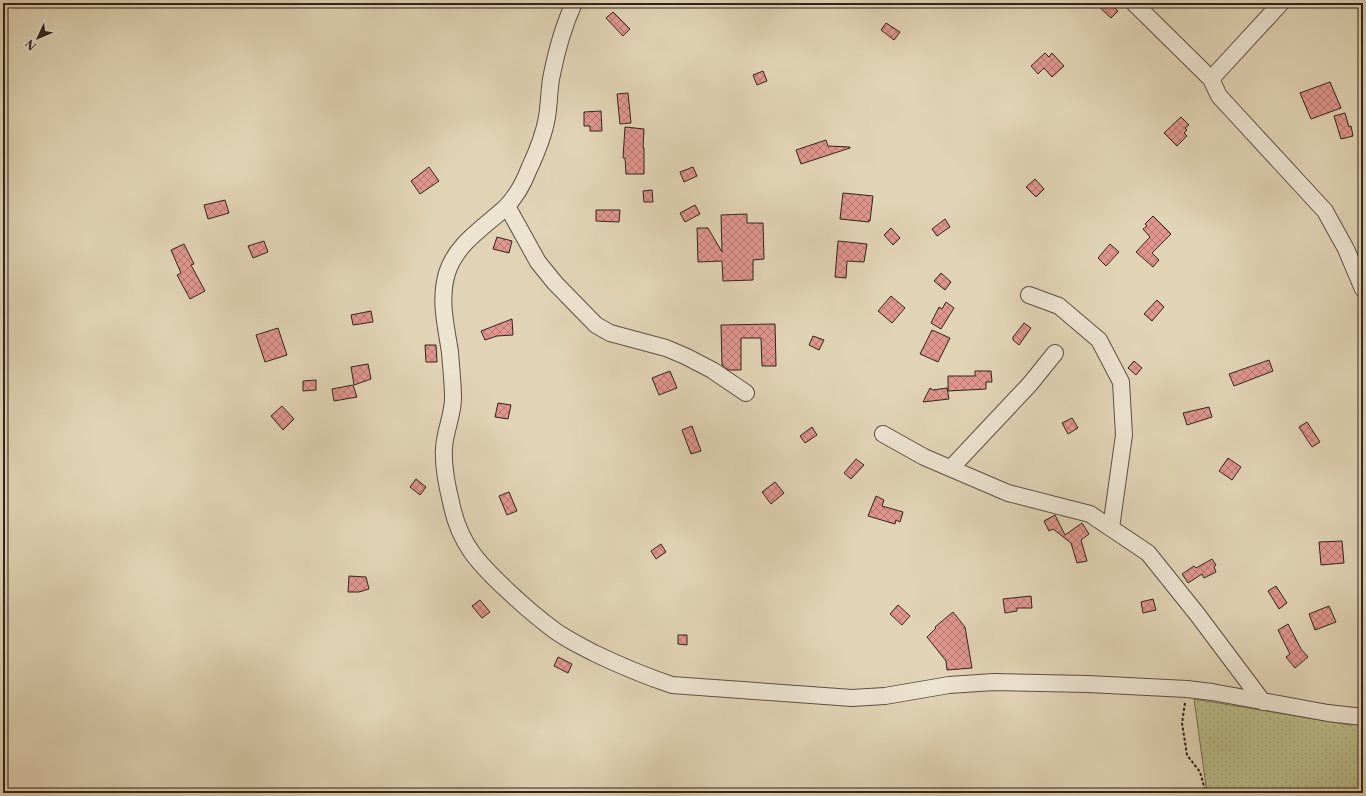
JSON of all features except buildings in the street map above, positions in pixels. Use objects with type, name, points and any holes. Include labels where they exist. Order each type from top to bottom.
[{"type":"street","points":[[574,3],[565,23],[551,78],[547,118],[540,142],[529,170],[506,206],[477,230],[462,247],[447,273],[443,306],[450,353],[453,401],[444,449],[446,475],[451,503],[458,528],[466,545],[487,571],[526,608],[555,631],[575,643],[616,664],[672,685],[852,698],[885,696],[949,685],[994,682],[1080,684],[1212,692],[1263,702],[1363,718]]},
{"type":"street","points":[[1134,3],[1212,80],[1219,96],[1325,211],[1346,249],[1363,289]]},
{"type":"street","points":[[1212,80],[1281,3]]},
{"type":"street","points":[[506,206],[538,262],[596,325],[610,333],[666,348],[685,356],[712,370],[746,393]]},
{"type":"street","points":[[1029,295],[1060,306],[1099,340],[1120,382],[1124,435],[1111,528]]},
{"type":"street","points":[[951,468],[1030,384],[1056,354]]},
{"type":"street","points":[[883,434],[924,457],[1008,493],[1090,514],[1148,553],[1197,614],[1263,702]]},
{"type":"path","points":[[1187,690],[1182,723],[1187,755],[1200,772],[1206,793]]},
{"type":"green space","points":[[1194,699],[1351,725],[1363,722],[1363,793],[1207,793]]}]
